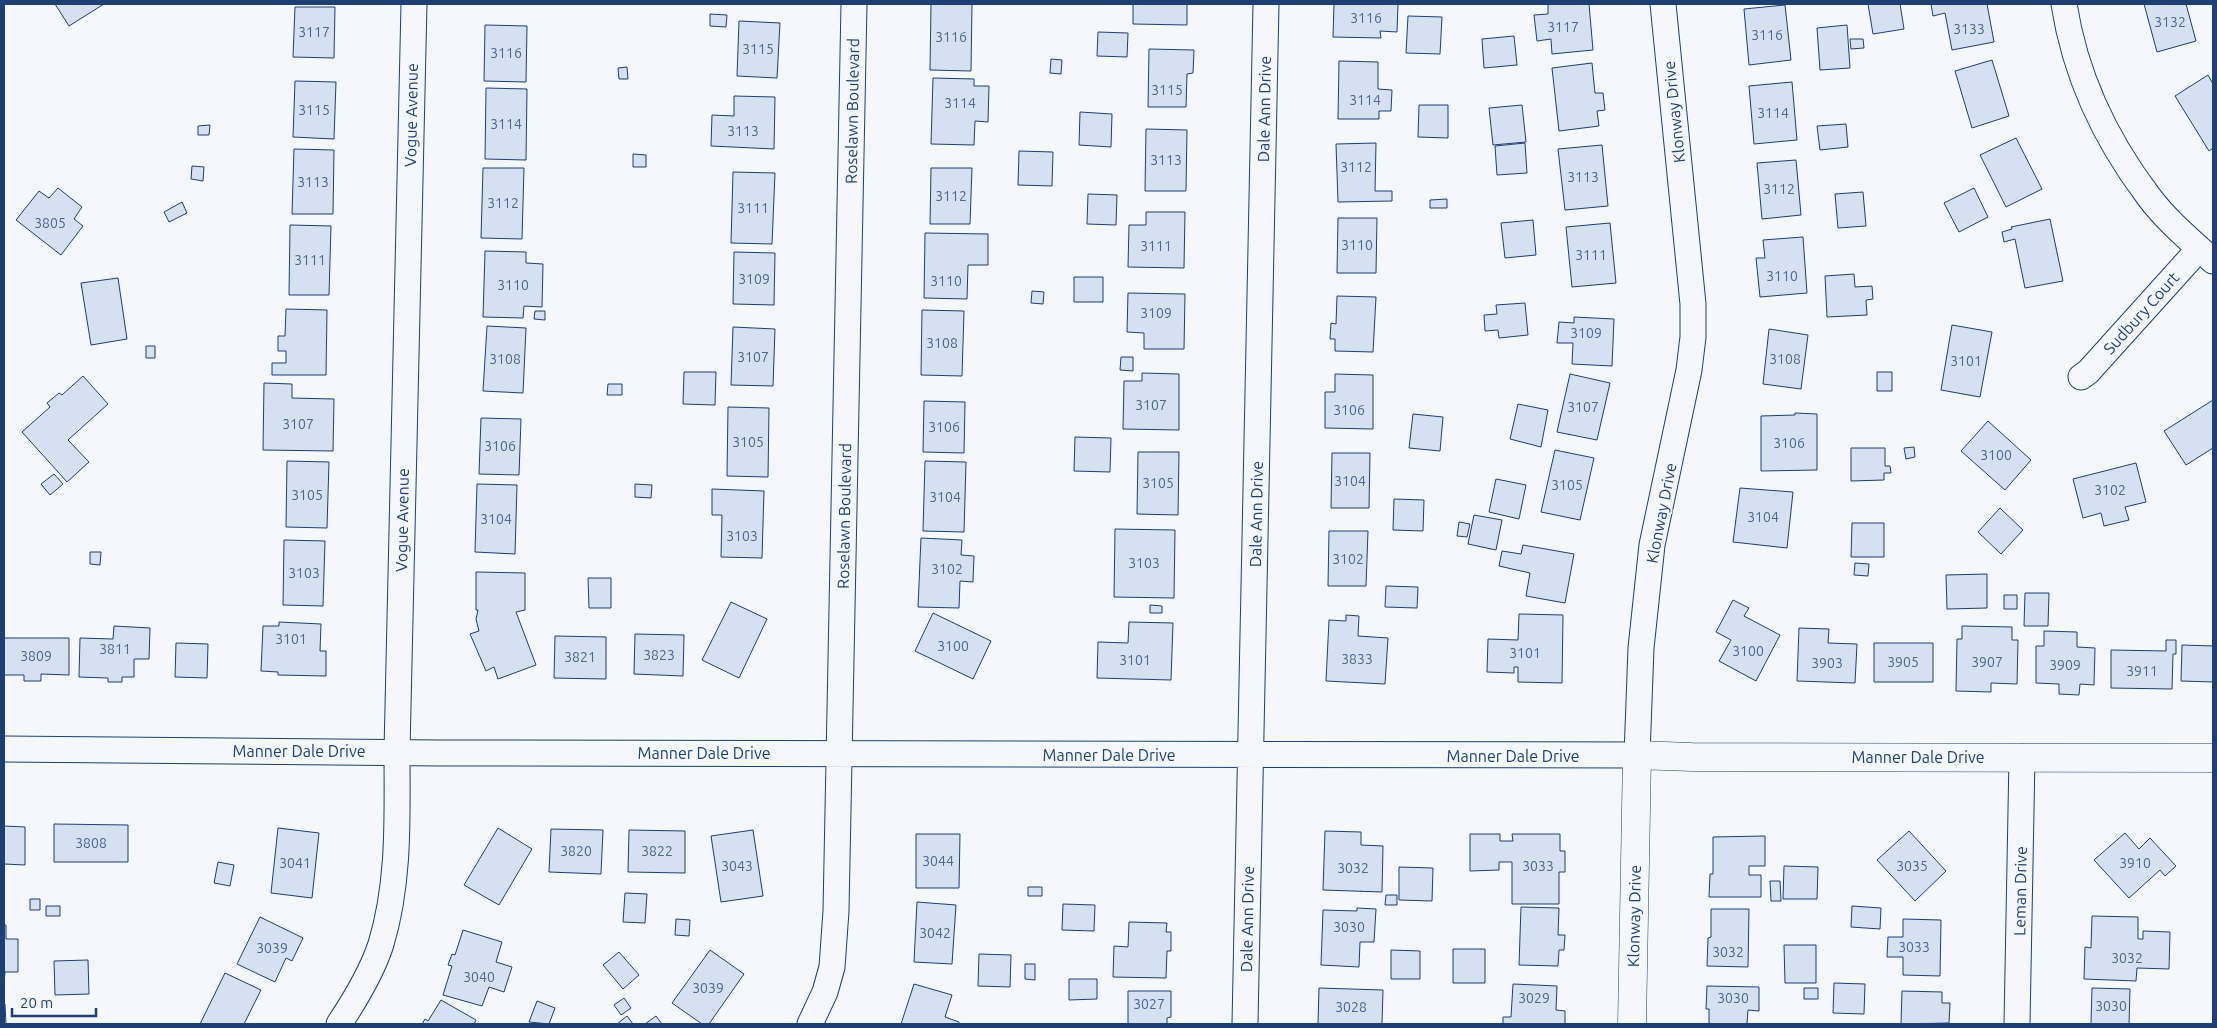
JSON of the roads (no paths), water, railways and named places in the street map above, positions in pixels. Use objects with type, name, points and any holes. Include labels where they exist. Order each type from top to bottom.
[{"type":"street","name":"Vogue Avenue","points":[[338,1024],[368,975],[381,944],[392,894],[397,848],[397,752],[414,4]]},
{"type":"street","name":"Roselawn Boulevard","points":[[810,1024],[825,992],[832,967],[836,911],[854,4]]},
{"type":"street","name":"Dale Ann Drive","points":[[1245,1024],[1266,4]]},
{"type":"street","name":"Klonway Drive","points":[[1632,1024],[1641,648],[1652,545],[1689,370],[1693,337],[1693,304],[1664,4]]},
{"type":"street","points":[[2064,4],[2078,66],[2088,94],[2105,130],[2119,154],[2150,198],[2206,255]]},
{"type":"street","name":"Sudbury Court","points":[[2081,377],[2206,255]]},
{"type":"street","name":"Manner Dale Drive","points":[[4,749],[2213,758]]},
{"type":"street","name":"Leman Drive","points":[[2017,1024],[2022,757]]}]
